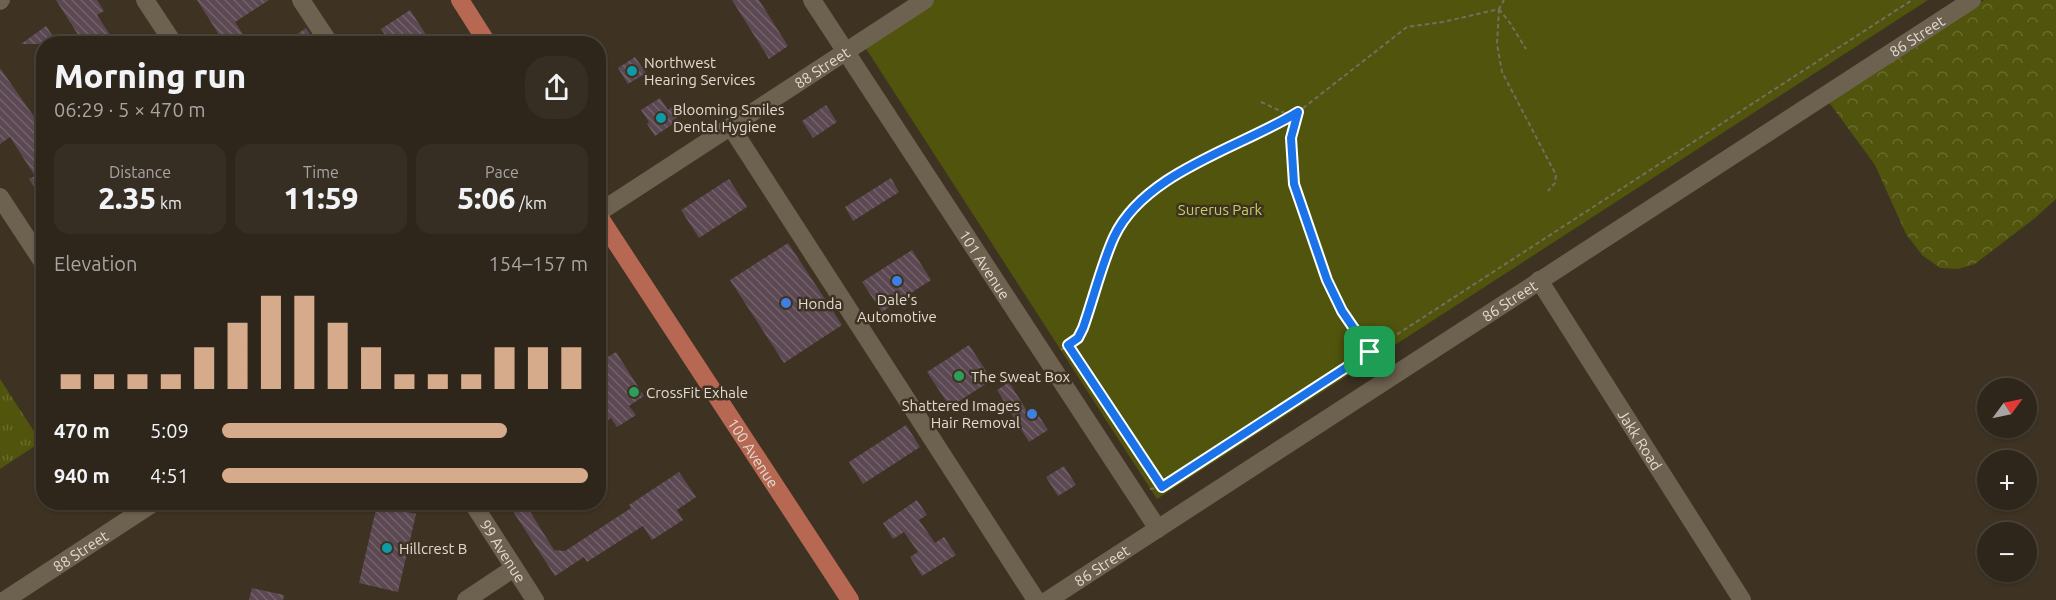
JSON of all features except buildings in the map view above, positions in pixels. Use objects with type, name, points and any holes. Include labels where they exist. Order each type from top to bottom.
[{"type":"main road","points":[[460,0],[483,36]]},
{"type":"main road","name":"100 Avenue","points":[[606,226],[850,600]]},
{"type":"street","points":[[146,0],[169,36]]},
{"type":"street","points":[[301,0],[325,36]]},
{"type":"street","name":"101 Avenue","points":[[812,0],[1158,529]]},
{"type":"street","name":"88 Street","points":[[606,209],[925,0]]},
{"type":"street","name":"86 Street","points":[[1048,600],[1972,0]]},
{"type":"street","points":[[731,127],[1036,600]]},
{"type":"street","points":[[0,197],[36,252]]},
{"type":"street","name":"Jakk Road","points":[[1539,280],[1742,600]]},
{"type":"street","name":"88 Street","points":[[5,600],[143,510]]},
{"type":"street","name":"99 Avenue","points":[[477,510],[535,600]]},
{"type":"street","points":[[465,600],[514,568]]},
{"type":"path","points":[[1504,0],[1499,9],[1497,44],[1502,72],[1556,175],[1555,183],[1548,191]]},
{"type":"path","points":[[1134,492],[1162,487],[1912,0]]},
{"type":"path","points":[[1499,9],[1526,49]]},
{"type":"path","points":[[1162,487],[1068,345],[1078,338],[1083,328],[1115,236],[1127,217],[1160,186],[1217,152],[1298,112],[1407,27],[1443,22],[1499,9]]},
{"type":"path","points":[[1261,102],[1291,116]]},
{"type":"path","points":[[1298,112],[1291,138],[1294,184],[1327,280],[1342,311],[1370,352]]},
{"type":"green space","name":"Surerus Park","points":[[930,0],[1928,0],[1157,499],[863,44]]},
{"type":"green space","points":[[1984,0],[2056,0],[2056,199],[1975,264],[1958,269],[1940,268],[1922,255],[1906,234],[1875,165],[1828,101]]},
{"type":"green space","points":[[0,379],[36,434],[36,445],[0,469]]},
{"type":"place","name":"Northwest Hearing Services","points":[[632,71]]},
{"type":"place","name":"Blooming Smiles Dental Hygiene","points":[[661,118]]},
{"type":"place","name":"Dale's Automotive","points":[[897,281]]},
{"type":"place","name":"Honda","points":[[786,303]]},
{"type":"place","name":"The Sweat Box","points":[[959,376]]},
{"type":"place","name":"CrossFit Exhale","points":[[634,392]]},
{"type":"place","name":"Shattered Images Hair Removal","points":[[1032,414]]},
{"type":"place","name":"Hillcrest B","points":[[387,548]]},
{"type":"route","points":[[1298,112],[1291,138],[1294,184],[1327,280],[1342,311],[1370,352],[1162,487],[1068,345],[1078,338],[1083,328],[1115,236],[1127,217],[1141,202],[1160,186],[1217,152],[1298,112]]}]
